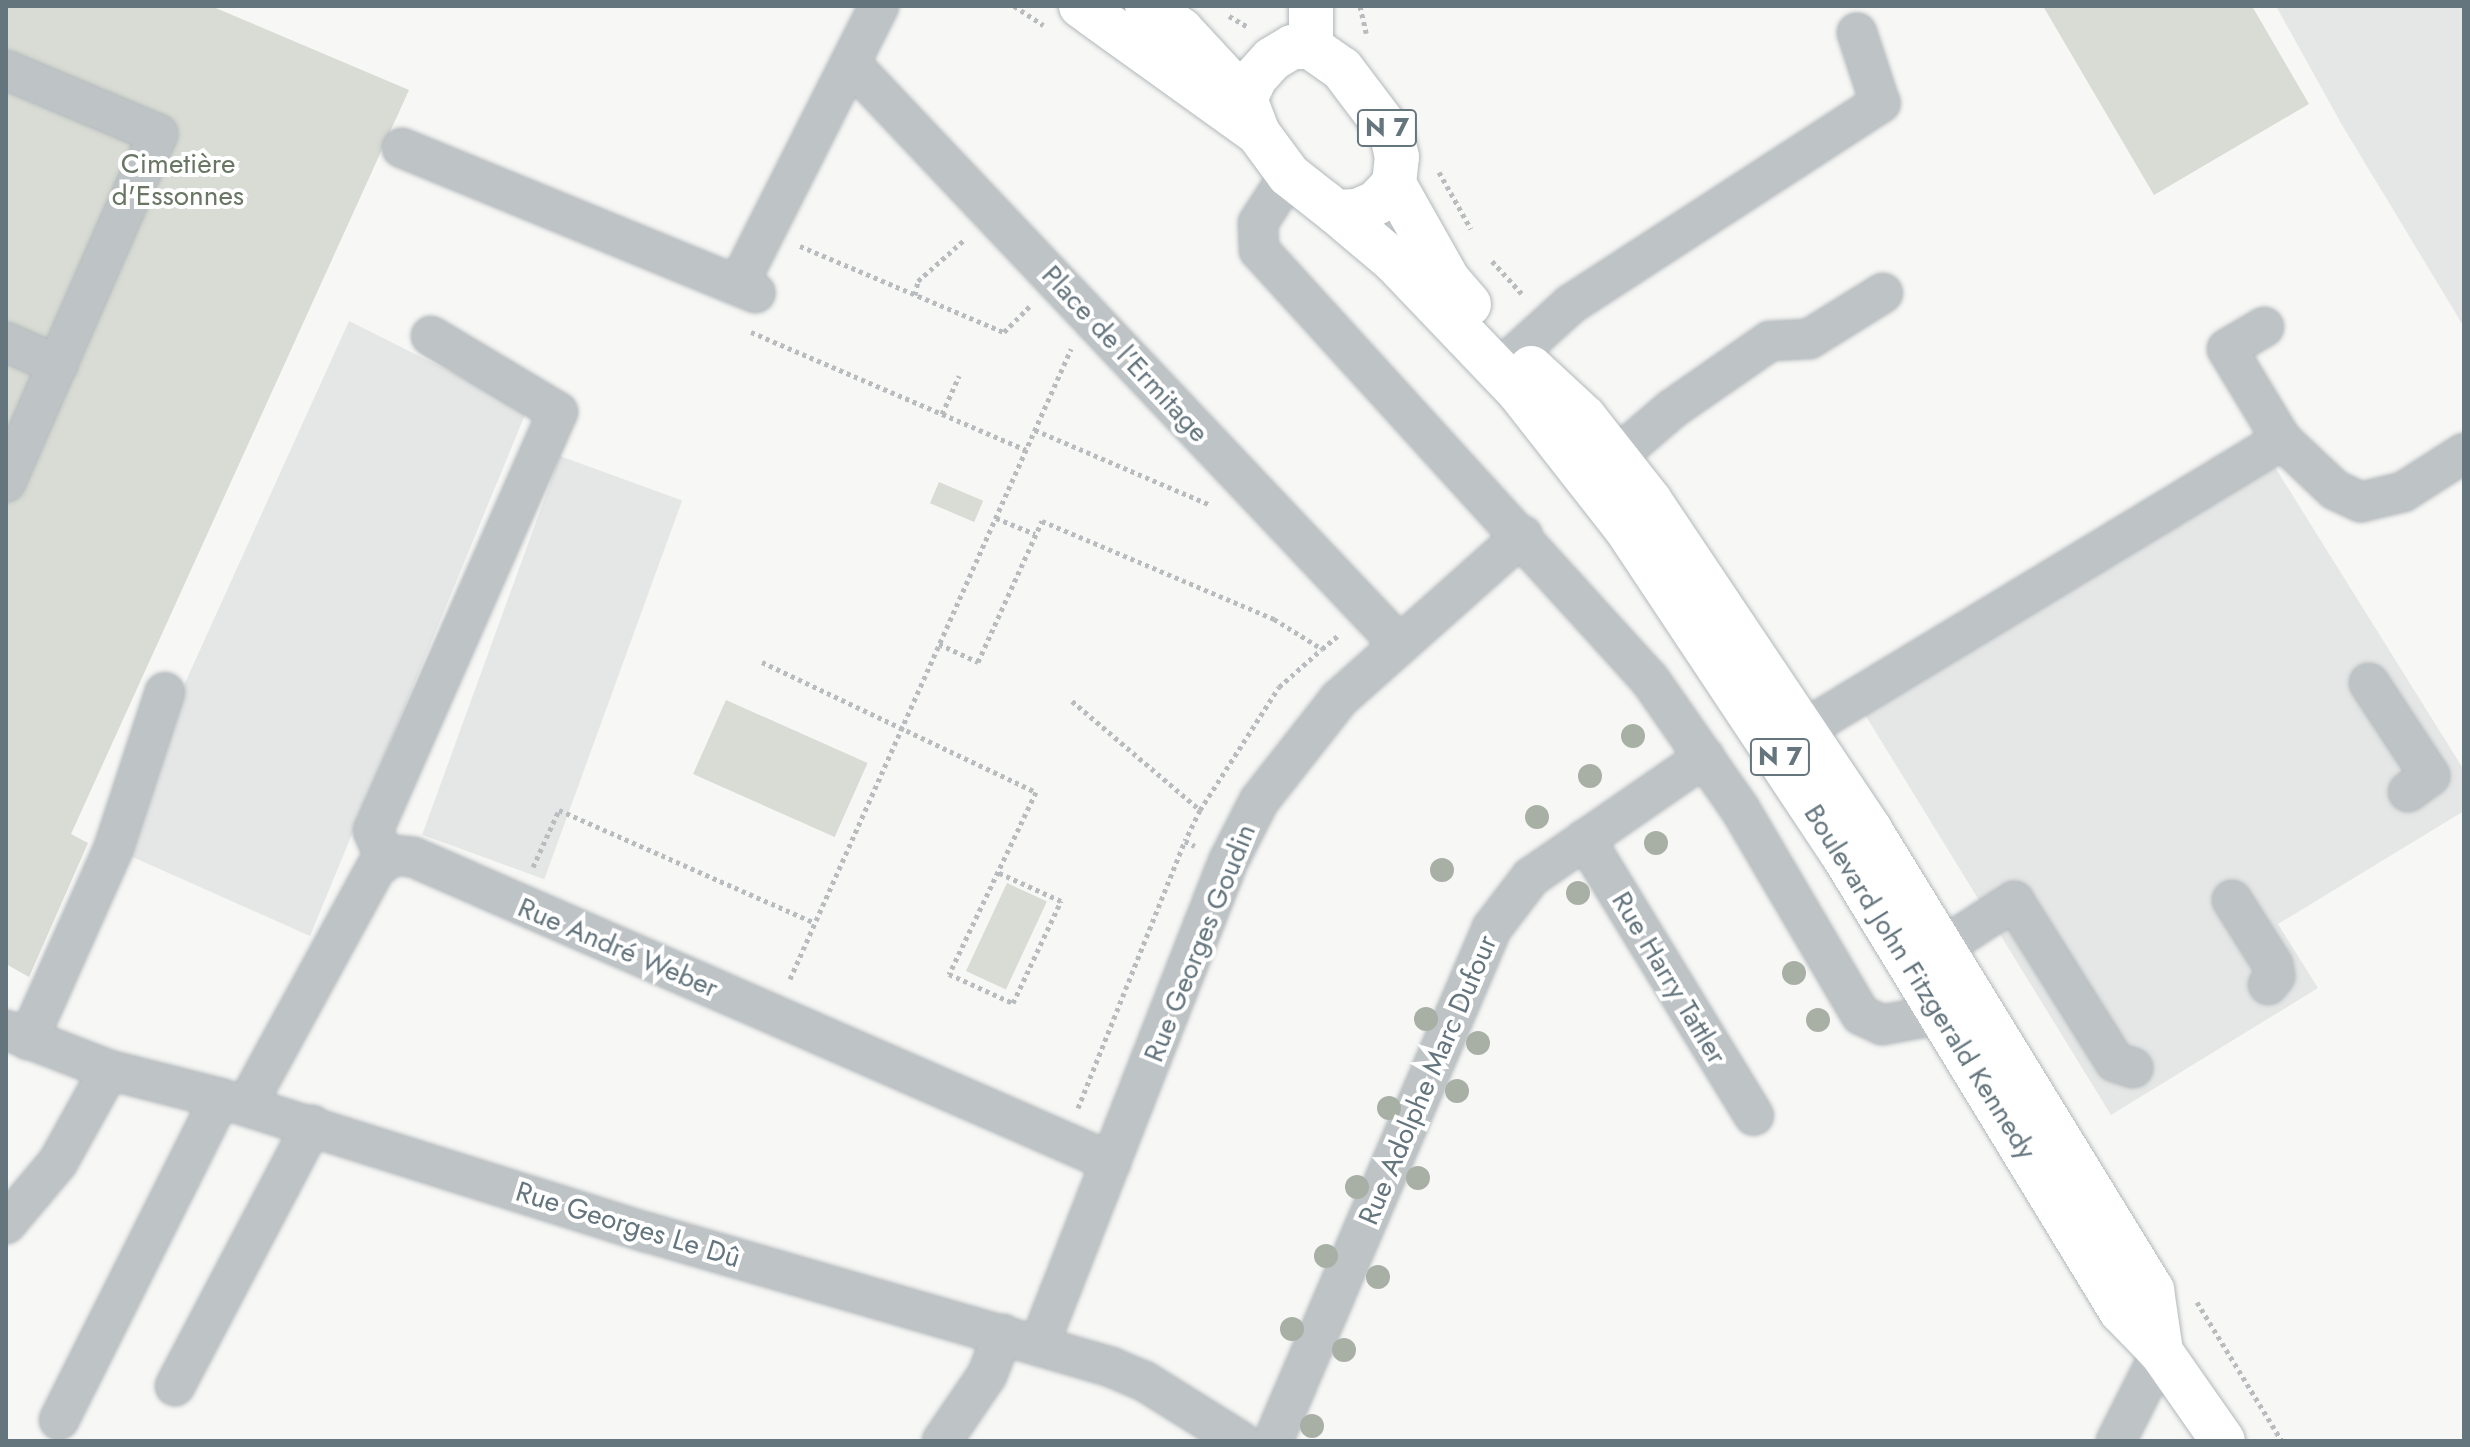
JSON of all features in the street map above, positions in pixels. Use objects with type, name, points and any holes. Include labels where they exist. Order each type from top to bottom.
[{"type":"main road","name":"N 7","points":[[1081,6],[1252,116]]},
{"type":"main road","name":"N 7","points":[[1147,6],[1181,30],[1252,116]]},
{"type":"main road","name":"Boulevard John Fitzgerald Kennedy","points":[[2161,1352],[2152,1290],[1943,947],[1805,729],[1616,457],[1584,417],[1516,354],[1448,280],[1394,184],[1397,157],[1392,135],[1311,26],[1292,47],[1272,59],[1252,116],[1289,175],[1336,212],[1450,319],[1582,467],[1763,731],[1942,1014],[2121,1311],[2161,1352],[2223,1441]]},
{"type":"main road","name":"N 7","points":[[1336,212],[1357,211],[1376,203],[1394,184]]},
{"type":"street","points":[[402,148],[747,289],[765,232],[826,132],[851,64],[879,6]]},
{"type":"street","points":[[1516,354],[1571,304],[1880,103],[1857,33]]},
{"type":"street","name":"Place de l'Ermitage","points":[[851,64],[1239,475],[1332,555],[1368,610],[1399,644]]},
{"type":"street","points":[[6,70],[158,134],[6,482]]},
{"type":"street","points":[[1289,175],[1258,223],[1259,250],[1523,535],[1650,680],[1705,757],[1861,1015],[1882,1025],[1942,1014]]},
{"type":"street","points":[[1616,457],[1672,409],[1770,341],[1809,339],[1883,293]]},
{"type":"street","points":[[2264,327],[2227,349],[2282,440],[2335,490],[2361,502],[2403,492],[2464,453]]},
{"type":"street","points":[[59,1420],[233,1102],[385,859],[373,831],[558,412],[431,336]]},
{"type":"street","points":[[6,342],[58,365]]},
{"type":"street","points":[[1805,729],[2282,440]]},
{"type":"street","name":"Rue Georges Goudin","points":[[1039,1345],[1228,862],[1259,801],[1294,750],[1339,699],[1523,535]]},
{"type":"street","points":[[2369,683],[2430,776],[2408,792]]},
{"type":"street","points":[[17,1035],[113,850],[165,692]]},
{"type":"street","name":"Rue Adolphe Marc Dufour","points":[[1273,1441],[1492,928],[1531,877],[1705,757]]},
{"type":"street","name":"Rue Harry Tattler","points":[[1585,839],[1754,1116]]},
{"type":"street","name":"Rue André Weber","points":[[385,859],[413,857],[1111,1162]]},
{"type":"street","points":[[2232,900],[2273,965],[2275,976],[2268,985]]},
{"type":"street","points":[[1943,947],[2014,901],[2115,1062],[2133,1068]]},
{"type":"street","name":"Rue Georges Le Dû","points":[[17,1035],[109,1070],[312,1125],[646,1232],[1039,1345],[1144,1381],[1240,1441]]},
{"type":"street","points":[[6,1224],[58,1162],[109,1070]]},
{"type":"street","points":[[175,1386],[312,1125]]},
{"type":"street","points":[[942,1441],[987,1375],[1003,1334]]},
{"type":"street","points":[[2116,1441],[2161,1352]]},
{"type":"path","points":[[1225,13],[1245,28],[1258,23]]},
{"type":"path","points":[[915,295],[918,281],[993,214]]},
{"type":"path","points":[[765,232],[1004,332],[1055,280]]},
{"type":"path","points":[[785,1019],[783,995],[1087,313]]},
{"type":"path","points":[[942,414],[959,376]]},
{"type":"path","points":[[1035,430],[1211,505],[1239,475]]},
{"type":"path","points":[[996,518],[1035,534]]},
{"type":"path","points":[[939,644],[978,662],[1042,521],[1274,619],[1322,649]]},
{"type":"path","points":[[1065,1142],[1200,810],[1279,687],[1368,610]]},
{"type":"path","points":[[762,662],[1036,792],[997,872],[949,974],[1013,1003],[1061,901],[997,872]]},
{"type":"path","points":[[1072,701],[1200,810]]},
{"type":"path","points":[[516,904],[559,810],[815,923]]},
{"type":"path","points":[[1185,841],[1228,862]]},
{"type":"path","points":[[2267,1441],[2278,1434]]},
{"type":"shaded area","points":[[2276,6],[2464,6],[2464,327],[2342,125]]},
{"type":"shaded area","points":[[349,321],[527,410],[310,936],[99,842],[160,738]]},
{"type":"shaded area","points":[[560,456],[682,500],[544,879],[422,835]]},
{"type":"shaded area","points":[[2273,464],[2464,770],[2464,811],[2278,924],[2318,988],[2111,1115],[1864,713]]},
{"type":"green space","name":"Cimetière d'Essonnes","points":[[6,6],[211,6],[409,90],[71,834],[88,843],[29,977],[6,964]]},
{"type":"green space","points":[[2043,6],[2252,6],[2309,104],[2154,195]]},
{"type":"green space","points":[[939,482],[983,501],[974,522],[930,503]]},
{"type":"green space","points":[[726,700],[868,763],[835,837],[693,774]]},
{"type":"green space","points":[[1007,883],[1047,902],[1006,990],[966,971]]}]
